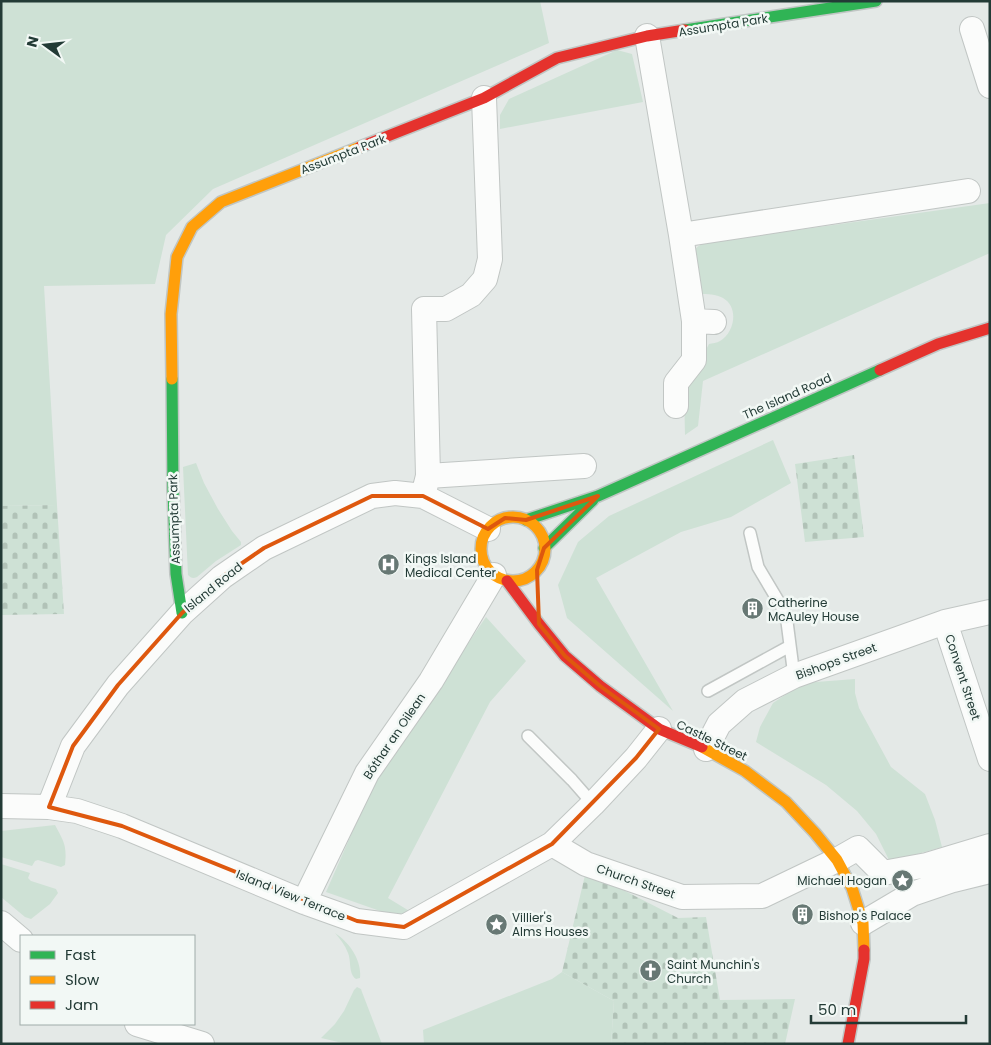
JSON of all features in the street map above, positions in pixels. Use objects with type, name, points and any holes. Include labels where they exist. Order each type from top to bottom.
[{"type":"main road","name":"Assumpta Park","points":[[182,612],[176,574],[171,314],[177,257],[192,227],[221,202],[484,98],[557,58],[647,36],[876,1]]},
{"type":"main road","name":"The Island Road","points":[[598,496],[938,344],[990,328]]},
{"type":"main road","points":[[526,520],[598,496]]},
{"type":"main road","points":[[544,548],[598,496]]},
{"type":"main road","points":[[516,517],[526,520],[533,525],[543,539],[544,548],[544,556],[537,570],[528,577],[518,580],[501,578],[487,568],[482,559],[481,549],[483,538],[488,529],[496,522],[505,518],[516,517]]},
{"type":"main road","points":[[537,570],[538,588]]},
{"type":"main road","name":"Castle Street","points":[[501,578],[565,656],[600,686],[659,729],[706,749],[745,771],[786,802],[815,832],[837,860],[852,888],[863,923],[864,959],[848,1044]]},
{"type":"main road","points":[[538,606],[539,624]]},
{"type":"street","points":[[972,29],[990,86]]},
{"type":"street","points":[[647,36],[681,235],[704,321],[694,360],[676,382],[676,406]]},
{"type":"street","points":[[484,98],[490,259],[485,279],[471,295],[446,308],[424,309],[425,486],[584,466]]},
{"type":"street","points":[[681,235],[968,191]]},
{"type":"street","name":"Island Road","points":[[50,807],[74,746],[118,685],[182,612],[222,577],[264,548],[372,496],[425,486],[488,529]]},
{"type":"street","name":"Bóthar an Oilean","points":[[304,902],[366,773],[501,578]]},
{"type":"street","name":"Bishops Street","points":[[706,749],[719,724],[745,701],[794,676],[945,622],[990,612]]},
{"type":"street","name":"Convent Street","points":[[945,622],[990,759]]},
{"type":"street","name":"Island View Terrace","points":[[1,806],[50,807],[77,811],[122,826],[304,902],[357,921],[404,927],[552,844],[636,758],[659,729]]},
{"type":"street","name":"Church Street","points":[[552,844],[586,864],[682,897],[762,896],[858,848],[883,874],[927,866],[990,846]]},
{"type":"street","points":[[863,923],[912,894],[953,880],[990,871]]},
{"type":"street","points":[[1,923],[20,939]]},
{"type":"street","points":[[140,1025],[202,1044]]},
{"type":"lane","points":[[750,532],[758,567],[786,614],[794,676]]},
{"type":"lane","points":[[708,692],[790,646]]},
{"type":"lane","points":[[528,736],[593,804]]},
{"type":"highlighted area","points":[[372,496],[423,496],[488,529],[505,518],[526,520],[598,496],[544,548],[537,570],[539,624],[565,656],[600,686],[659,729],[636,758],[552,844],[404,927],[357,921],[122,826],[49,807],[73,746],[118,685],[182,613],[222,577],[264,548]]},
{"type":"green space","points":[[1,1],[540,1],[549,43],[213,189],[166,235],[155,284],[44,286],[57,505],[1,506]]},
{"type":"green space","points":[[617,50],[632,54],[643,102],[500,129],[500,115],[509,99]]},
{"type":"green space","points":[[990,203],[990,253],[703,381],[698,426],[685,435],[684,392],[709,344],[719,342],[725,337],[732,326],[733,320],[731,307],[723,298],[700,294],[693,253],[698,246],[706,243]]},
{"type":"green space","points":[[773,440],[791,483],[731,517],[681,532],[596,578],[673,711],[567,618],[558,585],[578,542],[609,516]]},
{"type":"green space","points":[[854,455],[864,537],[805,542],[795,464]]},
{"type":"green space","points":[[196,463],[218,509],[241,542],[241,545],[193,578],[188,575],[183,467]]},
{"type":"green space","points":[[57,505],[64,614],[1,615],[1,506]]},
{"type":"green space","points":[[486,617],[526,661],[490,702],[388,898],[411,912],[400,918],[326,892],[376,778]]},
{"type":"green space","points":[[855,679],[855,693],[859,708],[891,767],[925,794],[935,820],[942,847],[890,862],[876,834],[857,811],[826,785],[756,742],[760,727],[773,703],[803,683]]},
{"type":"green space","points":[[55,825],[64,844],[66,853],[65,865],[61,867],[38,860],[32,866],[1,857],[1,831]]},
{"type":"green space","points":[[1,864],[30,873],[28,878],[31,881],[56,889],[58,893],[50,904],[31,919],[25,917],[1,897]]},
{"type":"green space","points":[[586,871],[678,918],[706,917],[720,1000],[795,999],[785,1044],[611,1044],[614,1001],[562,972]]},
{"type":"green space","points":[[335,933],[354,952],[359,965],[360,978],[356,979],[353,976],[347,950]]},
{"type":"green space","points":[[562,972],[614,1001],[611,1044],[424,1044],[423,1030],[552,979]]},
{"type":"green space","points":[[357,987],[361,989],[382,1044],[347,1044],[321,1038],[335,1024]]},
{"type":"traffic: fast","points":[[685,30],[876,1]]},
{"type":"traffic: fast","points":[[526,520],[598,496],[880,370]]},
{"type":"traffic: fast","points":[[172,379],[176,574],[182,613]]},
{"type":"traffic: fast","points":[[544,548],[593,500]]},
{"type":"traffic: slow","points":[[172,379],[171,314],[177,257],[192,227],[221,202],[360,147]]},
{"type":"traffic: slow","points":[[513,517],[531,523],[539,531],[545,549],[539,567],[531,575],[513,581],[495,575],[487,567],[481,549],[487,531],[495,523],[513,517]]},
{"type":"traffic: slow","points":[[702,747],[745,771],[786,802],[837,860],[852,888],[863,923],[864,950]]},
{"type":"traffic: jam","points":[[360,147],[484,98],[557,58],[647,36],[685,30]]},
{"type":"traffic: jam","points":[[880,370],[938,344],[990,328]]},
{"type":"traffic: jam","points":[[507,581],[565,656],[600,686],[659,729],[702,747]]},
{"type":"traffic: jam","points":[[848,1044],[864,959],[864,950]]},
{"type":"place","name":"Kings Island Medical Center","points":[[389,565]]},
{"type":"place","name":"Catherine McAuley House","points":[[752,609]]},
{"type":"place","name":"Michael Hogan","points":[[903,880]]},
{"type":"place","name":"Bishop's Palace","points":[[803,915]]},
{"type":"place","name":"Villier's Alms Houses","points":[[496,924]]},
{"type":"place","name":"Saint Munchin's Church","points":[[651,971]]}]
